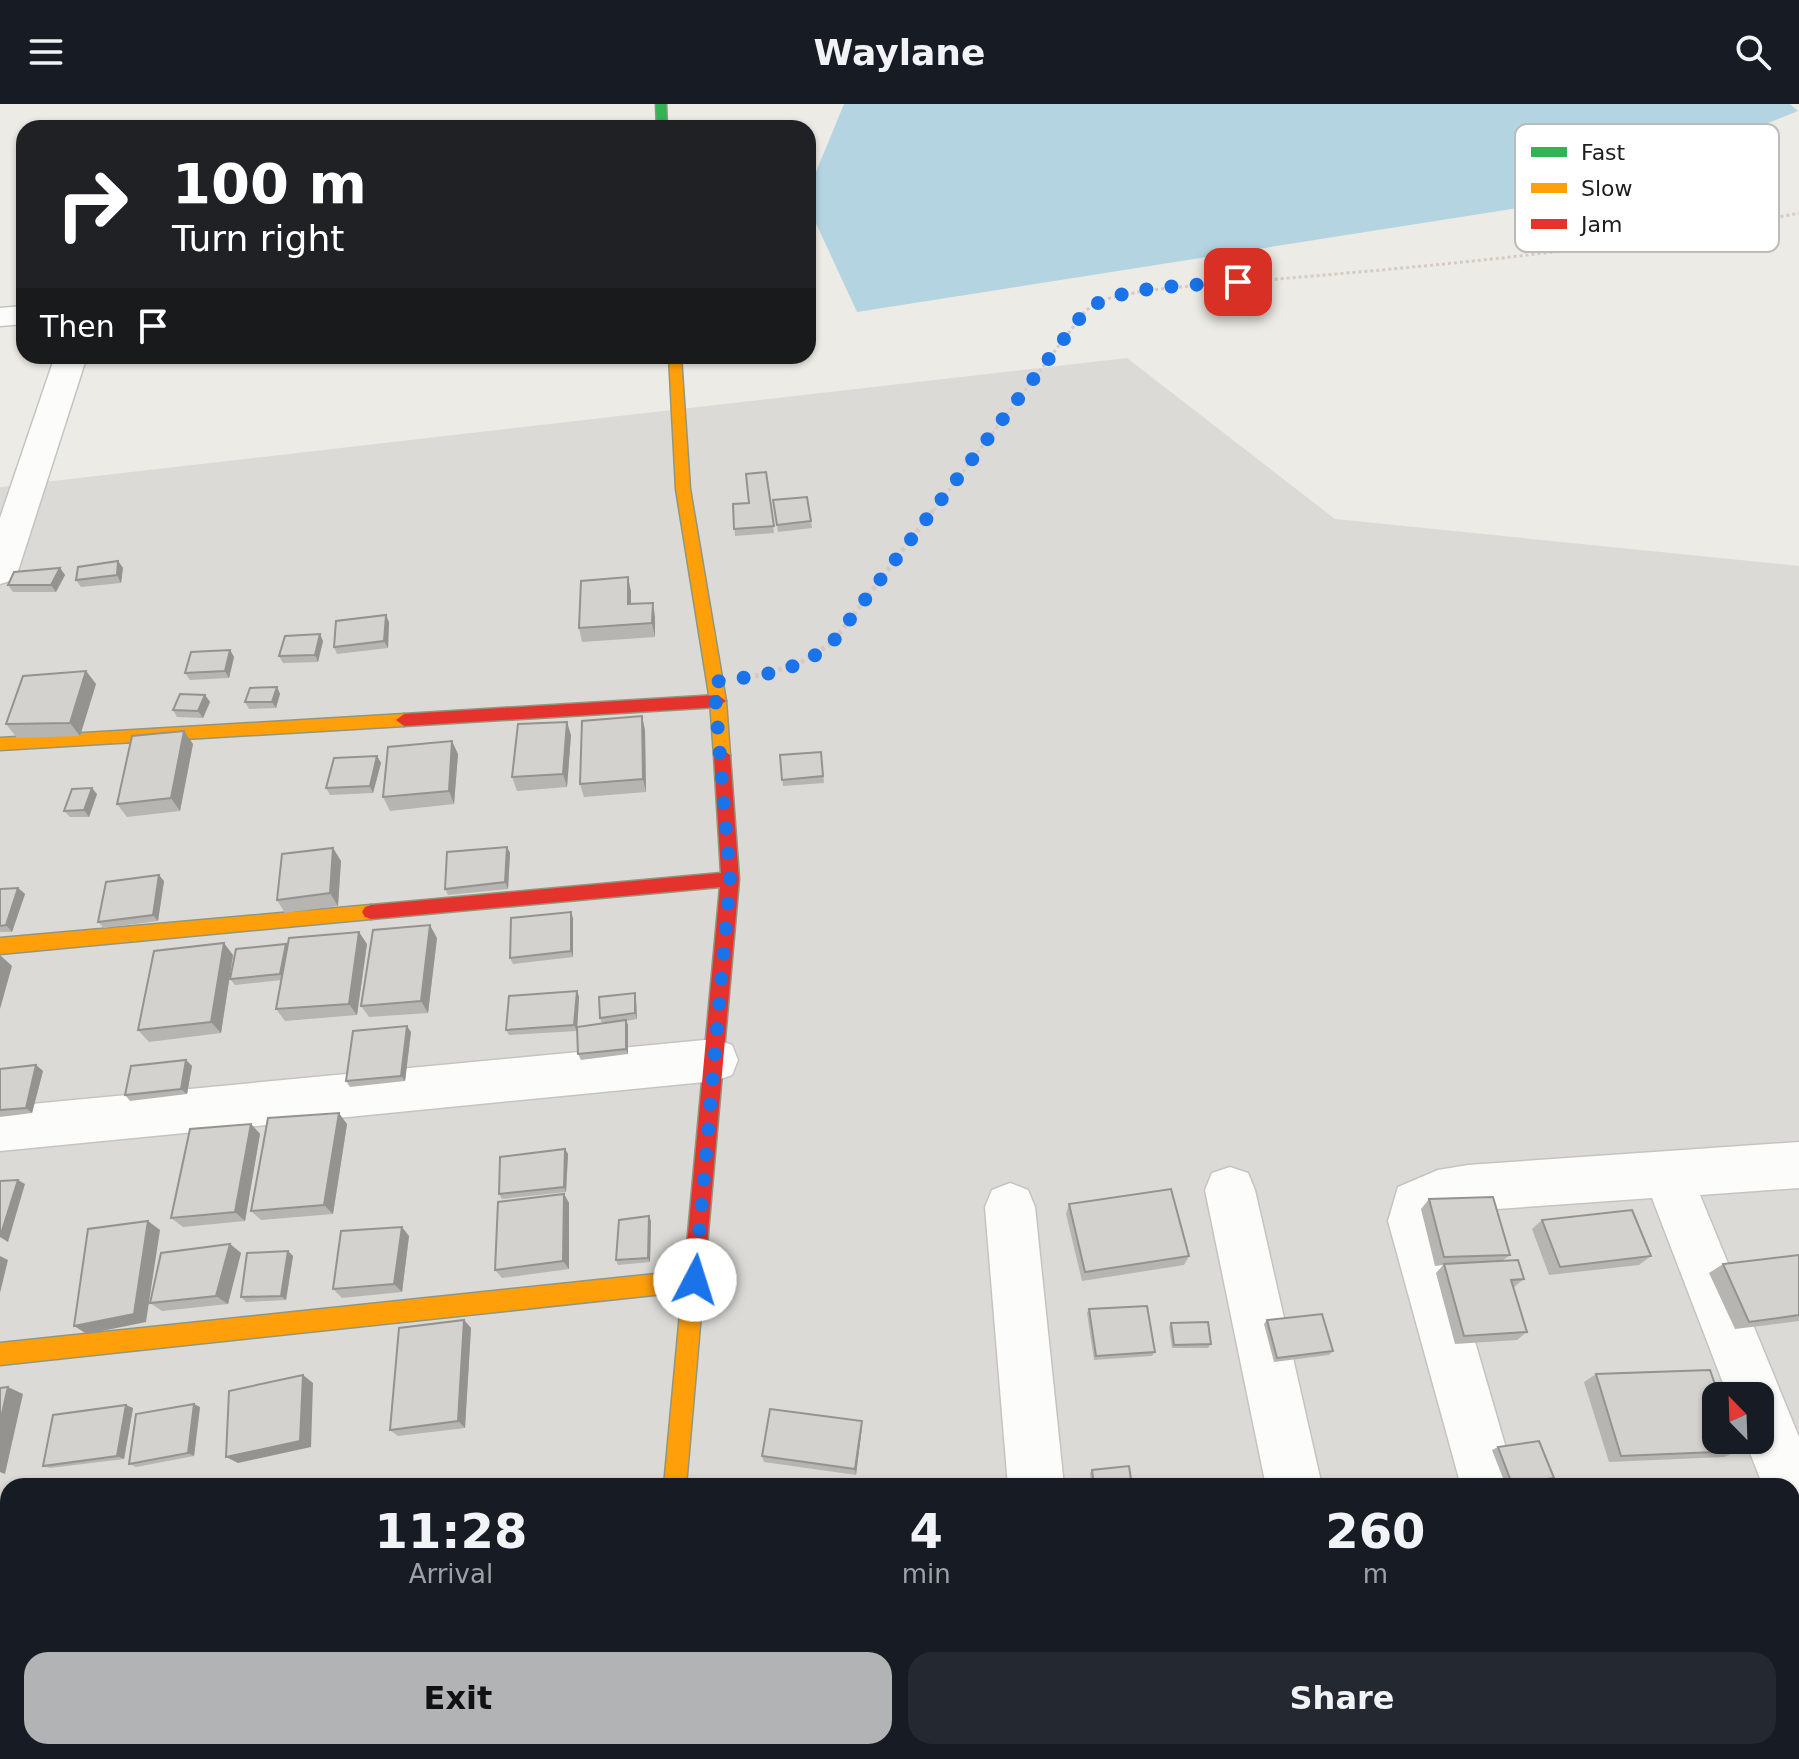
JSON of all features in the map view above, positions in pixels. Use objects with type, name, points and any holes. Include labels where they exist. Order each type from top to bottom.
[{"type":"street","points":[[0,571],[68,364]]},
{"type":"street","points":[[675,364],[683,489],[718,701],[730,879],[676,1478]]},
{"type":"street","points":[[0,744],[718,701]]},
{"type":"street","points":[[0,946],[730,879]]},
{"type":"street","points":[[0,1129],[715,1060]]},
{"type":"street","points":[[1487,1478],[1415,1229],[1416,1204],[1438,1193],[1468,1188],[1799,1165]]},
{"type":"street","points":[[1667,1174],[1749,1382]]},
{"type":"street","points":[[1230,1190],[1292,1478]]},
{"type":"street","points":[[1010,1207],[1035,1478]]},
{"type":"street","points":[[0,1354],[695,1280]]},
{"type":"street","points":[[1774,1444],[1787,1478]]},
{"type":"path","points":[[1779,218],[1799,213]]},
{"type":"path","points":[[714,682],[785,671],[810,661],[832,643],[1086,310],[1096,302],[1148,290],[1557,252]]},
{"type":"shaded area","points":[[1127,358],[1335,519],[1799,566],[1799,1478],[0,1478],[0,487]]},
{"type":"water","points":[[844,104],[1790,104],[1798,111],[1766,124],[1515,124],[1515,209],[857,312],[816,223],[816,172]]},
{"type":"building","points":[[766,472],[774,526],[734,529],[733,504],[749,503],[746,474]]},
{"type":"building","points":[[807,497],[811,521],[777,525],[773,500]]},
{"type":"building","points":[[118,561],[117,575],[76,580],[78,567]]},
{"type":"building","points":[[60,568],[51,585],[8,585],[14,572]]},
{"type":"building","points":[[628,577],[628,604],[653,603],[652,623],[579,628],[581,581]]},
{"type":"building","points":[[386,615],[384,641],[334,647],[336,621]]},
{"type":"building","points":[[320,634],[315,655],[279,656],[285,636]]},
{"type":"building","points":[[230,650],[225,671],[185,673],[191,652]]},
{"type":"building","points":[[86,671],[70,723],[6,724],[23,676]]},
{"type":"building","points":[[277,687],[272,702],[245,702],[250,688]]},
{"type":"building","points":[[180,694],[205,695],[198,711],[173,710]]},
{"type":"building","points":[[642,716],[643,779],[580,784],[582,721]]},
{"type":"building","points":[[567,722],[563,774],[512,777],[518,724]]},
{"type":"building","points":[[184,731],[171,798],[117,804],[132,736]]},
{"type":"building","points":[[452,741],[449,791],[383,797],[388,747]]},
{"type":"building","points":[[821,752],[823,776],[782,780],[780,755]]},
{"type":"building","points":[[377,756],[370,786],[326,788],[334,758]]},
{"type":"building","points":[[92,788],[84,810],[64,811],[72,789]]},
{"type":"building","points":[[507,847],[505,882],[445,889],[447,852]]},
{"type":"building","points":[[333,848],[330,893],[277,900],[282,854]]},
{"type":"building","points":[[159,875],[153,915],[98,922],[106,882]]},
{"type":"building","points":[[18,888],[6,925],[0,926],[0,889]]},
{"type":"building","points":[[571,912],[571,951],[510,958],[511,918]]},
{"type":"building","points":[[430,925],[421,1001],[361,1006],[373,930]]},
{"type":"building","points":[[359,932],[349,1004],[276,1009],[289,938]]},
{"type":"building","points":[[224,943],[211,1022],[138,1030],[154,951]]},
{"type":"building","points":[[286,944],[280,974],[230,979],[236,949]]},
{"type":"building","points":[[577,991],[574,1025],[506,1030],[509,996]]},
{"type":"building","points":[[635,993],[635,1013],[600,1018],[599,997]]},
{"type":"building","points":[[626,1020],[626,1049],[578,1054],[577,1027]]},
{"type":"building","points":[[407,1026],[401,1076],[346,1081],[353,1031]]},
{"type":"building","points":[[186,1060],[181,1089],[125,1095],[131,1066]]},
{"type":"building","points":[[36,1065],[26,1108],[0,1110],[0,1069]]},
{"type":"building","points":[[339,1113],[324,1205],[251,1211],[268,1118]]},
{"type":"building","points":[[251,1124],[235,1212],[171,1218],[190,1129]]},
{"type":"building","points":[[565,1149],[564,1187],[499,1194],[500,1157]]},
{"type":"building","points":[[18,1180],[0,1237],[0,1181]]},
{"type":"building","points":[[1171,1189],[1189,1256],[1085,1272],[1069,1204]]},
{"type":"building","points":[[564,1194],[563,1261],[495,1270],[498,1202]]},
{"type":"building","points":[[1493,1197],[1510,1255],[1444,1257],[1429,1199]]},
{"type":"building","points":[[1632,1210],[1651,1256],[1560,1267],[1542,1220]]},
{"type":"building","points":[[649,1216],[648,1258],[616,1260],[619,1220]]},
{"type":"building","points":[[148,1221],[134,1314],[74,1326],[88,1229]]},
{"type":"building","points":[[402,1227],[394,1284],[333,1289],[341,1231]]},
{"type":"building","points":[[230,1244],[216,1296],[150,1303],[161,1253]]},
{"type":"building","points":[[288,1251],[281,1296],[241,1297],[247,1253]]},
{"type":"building","points":[[1799,1255],[1799,1315],[1749,1322],[1723,1264]]},
{"type":"building","points":[[1518,1260],[1524,1279],[1511,1280],[1527,1332],[1464,1336],[1444,1264]]},
{"type":"building","points":[[1147,1306],[1155,1352],[1096,1356],[1089,1309]]},
{"type":"building","points":[[1322,1314],[1333,1351],[1277,1358],[1267,1320]]},
{"type":"building","points":[[464,1320],[458,1421],[390,1430],[399,1328]]},
{"type":"building","points":[[1208,1322],[1211,1344],[1174,1345],[1171,1323]]},
{"type":"building","points":[[1710,1370],[1714,1382],[1702,1382],[1702,1453],[1621,1456],[1596,1374]]},
{"type":"building","points":[[303,1375],[300,1441],[226,1457],[229,1391]]},
{"type":"building","points":[[8,1387],[0,1422],[0,1388]]},
{"type":"building","points":[[194,1404],[188,1453],[129,1464],[136,1414]]},
{"type":"building","points":[[126,1405],[117,1456],[43,1466],[53,1415]]},
{"type":"building","points":[[770,1409],[862,1421],[855,1469],[762,1456]]},
{"type":"building","points":[[1539,1441],[1554,1478],[1510,1478],[1498,1447]]},
{"type":"building","points":[[1129,1466],[1131,1478],[1093,1478],[1092,1470]]},
{"type":"traffic: fast","points":[[661,104],[662,120]]},
{"type":"traffic: slow","points":[[675,364],[683,489],[718,701],[722,755]]},
{"type":"traffic: slow","points":[[0,744],[404,720]]},
{"type":"traffic: slow","points":[[0,946],[371,912]]},
{"type":"traffic: slow","points":[[676,1478],[697,1245]]},
{"type":"traffic: slow","points":[[0,1354],[695,1280]]},
{"type":"traffic: jam","points":[[404,720],[718,701]]},
{"type":"traffic: jam","points":[[697,1245],[730,879],[722,755]]},
{"type":"traffic: jam","points":[[371,912],[730,879]]},
{"type":"route","points":[[695,1280],[730,879],[718,701],[714,682],[785,671],[810,661],[832,643],[1086,310],[1096,302],[1148,290],[1238,282]]}]
